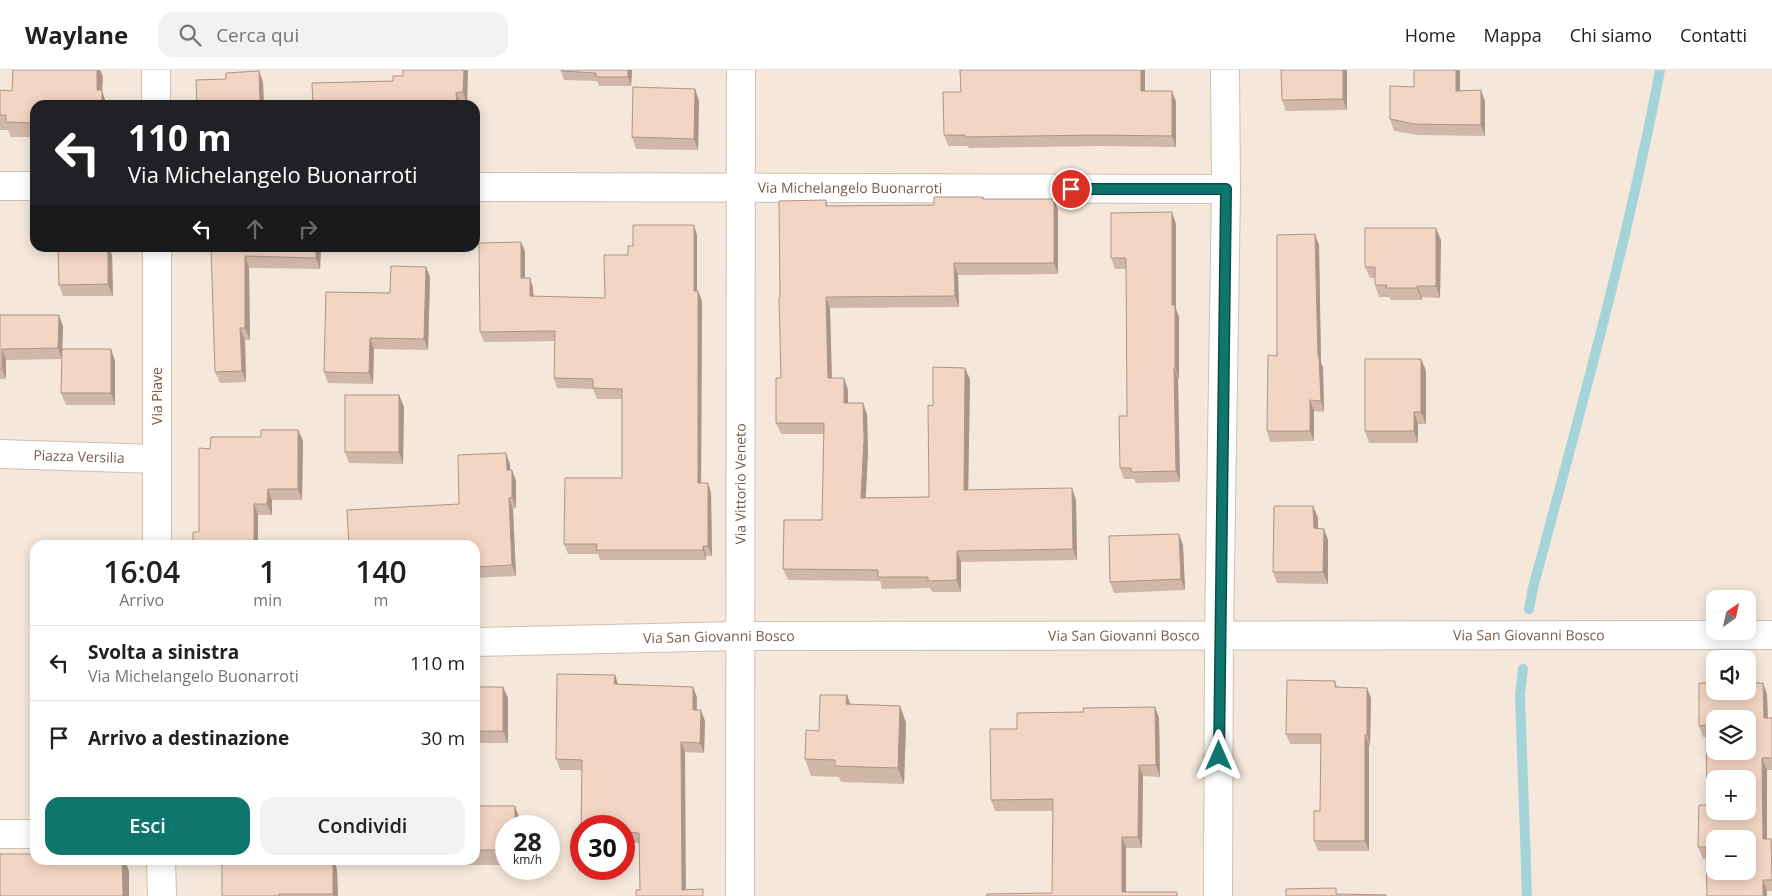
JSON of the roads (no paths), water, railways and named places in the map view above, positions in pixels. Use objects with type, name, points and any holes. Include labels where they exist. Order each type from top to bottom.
[{"type":"street","points":[[156,70],[156,100]]},
{"type":"street","name":"Via Vittorio Veneto","points":[[740,896],[741,70]]},
{"type":"street","points":[[1218,896],[1219,636],[1226,189],[1225,70]]},
{"type":"street","points":[[0,186],[30,186]]},
{"type":"street","name":"Via Michelangelo Buonarroti","points":[[480,188],[1226,189]]},
{"type":"street","name":"Via Piave","points":[[157,252],[157,540]]},
{"type":"street","name":"Piazza Versilia","points":[[0,454],[157,459]]},
{"type":"street","name":"Via San Giovanni Bosco","points":[[480,642],[739,636],[1772,635]]},
{"type":"street","points":[[0,834],[30,834]]},
{"type":"street","points":[[162,865],[162,896]]},
{"type":"waterway","points":[[1529,609],[1633,201],[1660,70]]},
{"type":"waterway","points":[[1523,669],[1520,695],[1527,896]]}]
